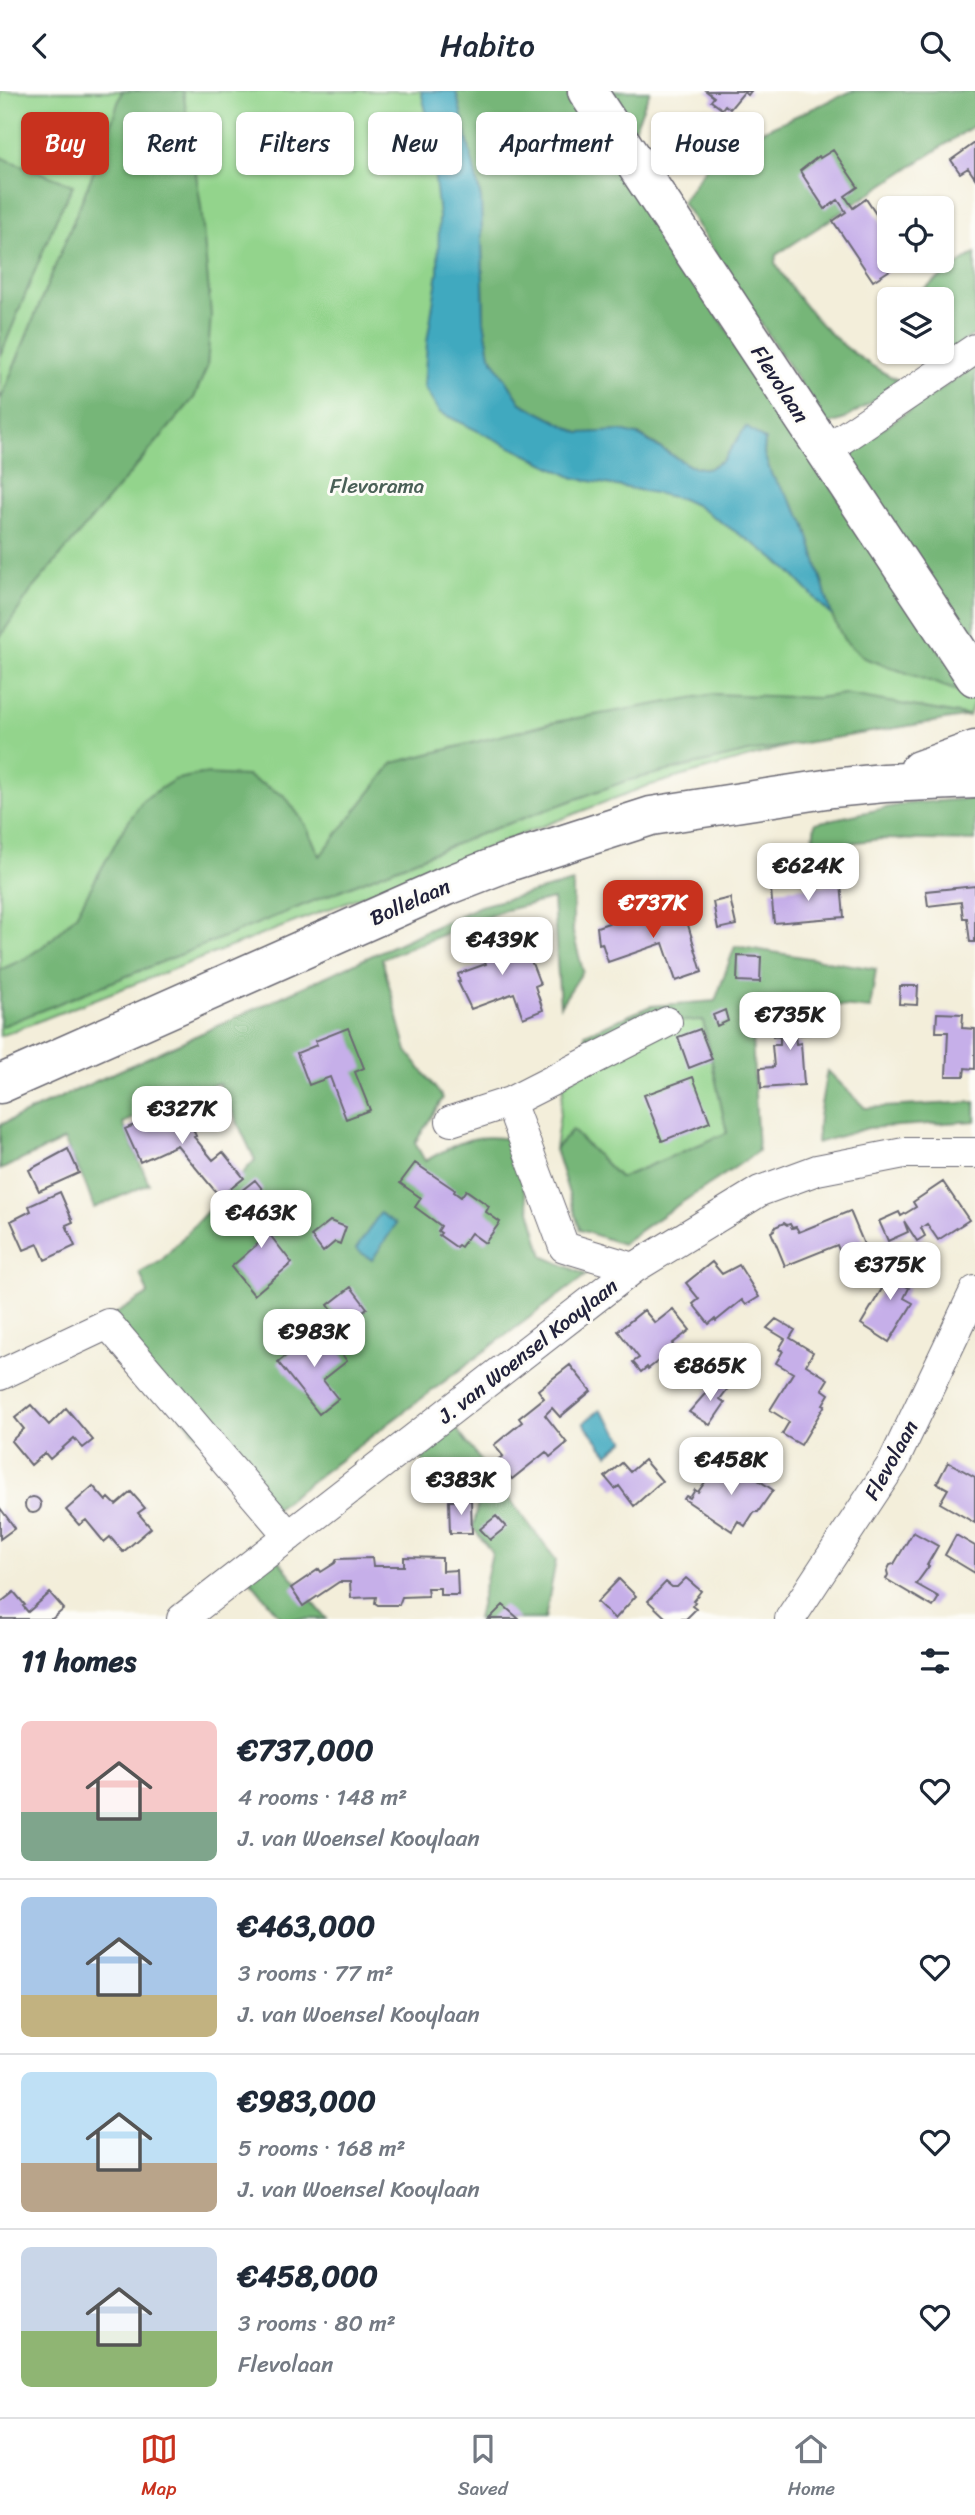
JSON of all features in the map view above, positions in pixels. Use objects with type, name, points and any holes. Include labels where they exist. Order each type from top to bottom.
[{"type":"main road","name":"Flevolaan","points":[[587,91],[975,677]]},
{"type":"main road","name":"Bollelaan","points":[[884,783],[975,750]]},
{"type":"main road","name":"Bollelaan","points":[[0,1084],[433,891],[505,863],[651,816],[832,788],[975,779]]},
{"type":"street","points":[[824,451],[975,349]]},
{"type":"street","points":[[451,1121],[510,1102],[667,1022]]},
{"type":"street","name":"J. van Woensel Kooylaan","points":[[510,1102],[564,1247],[634,1268]]},
{"type":"street","name":"J. van Woensel Kooylaan","points":[[182,1619],[634,1268],[760,1191],[817,1170],[904,1153],[975,1153]]},
{"type":"street","name":"Flevolaan","points":[[793,1618],[893,1463],[975,1291]]},
{"type":"street","points":[[0,1375],[108,1324],[289,1536]]},
{"type":"green space","name":"Flevorama","points":[[0,91],[565,91],[579,112],[476,112],[476,175],[621,175],[974,702],[969,716],[922,708],[644,787],[0,1036]]},
{"type":"green space","points":[[122,91],[183,91],[186,112],[123,112],[123,175],[196,175],[211,315],[207,367],[194,398],[33,588],[0,637],[0,401],[92,175],[109,175],[109,130]]},
{"type":"green space","points":[[456,91],[569,91],[583,112],[476,112],[476,175],[625,175],[969,695],[864,658],[844,640],[832,616],[805,523],[772,476],[764,454],[765,440],[747,428],[723,460],[708,469],[690,466],[640,435],[579,433],[521,403],[490,355],[484,321],[481,199]]},
{"type":"green space","points":[[608,91],[650,91],[637,123],[637,112],[622,112]]},
{"type":"green space","points":[[852,91],[975,91],[975,125],[776,255],[775,263],[814,317],[862,359],[902,382],[845,419],[827,425],[682,202],[701,175],[764,175],[764,130]]},
{"type":"green space","points":[[0,157],[21,165],[21,175],[47,175],[73,185],[56,219],[0,357]]},
{"type":"green space","points":[[975,253],[975,334],[954,348],[954,287],[926,287],[946,273],[954,273],[954,268]]},
{"type":"green space","points":[[975,366],[975,650],[845,454]]},
{"type":"green space","points":[[714,694],[818,698],[844,694],[969,716],[749,752],[626,781],[488,831],[0,1027],[0,970],[26,958],[49,942],[76,915],[121,833],[143,800],[174,780],[201,774],[247,776],[285,796],[305,824],[320,856],[393,763],[555,722]]},
{"type":"green space","points":[[975,798],[975,841],[880,839],[812,848],[815,823],[904,804]]},
{"type":"green space","points":[[573,882],[573,933],[583,971],[560,1006],[553,899],[502,911],[382,959],[407,1051],[443,1098],[415,1143],[425,1161],[464,1141],[484,1137],[510,1139],[543,1256],[586,1275],[264,1517],[104,1321],[148,1294],[140,1273],[161,1261],[255,1160],[219,1083],[183,1095],[123,1123],[149,1184],[94,1208],[64,1140],[0,1170],[0,1125],[480,906]]},
{"type":"green space","points":[[735,946],[876,969],[870,1009],[758,998],[751,1017],[758,1151],[622,1244],[580,1230],[555,1149],[572,1130],[620,1178],[727,1133],[703,1020],[667,1022],[584,1057],[585,1034],[651,1006],[715,1001]]},
{"type":"green space","points":[[703,1020],[727,1133],[620,1178],[572,1130],[555,1149],[564,1084],[667,1022]]},
{"type":"green space","points":[[827,1070],[865,1108],[975,1102],[975,1121],[868,1128],[817,1143]]},
{"type":"green space","points":[[449,1419],[556,1560],[545,1619],[477,1619],[492,1553],[473,1528],[479,1499],[445,1491],[413,1447]]},
{"type":"green space","points":[[273,1554],[327,1619],[282,1619],[246,1575]]},
{"type":"water","points":[[421,91],[456,91],[461,112],[426,112]]},
{"type":"water","points":[[462,117],[481,199],[484,321],[490,355],[521,403],[579,433],[621,431],[640,436],[690,466],[708,469],[723,460],[746,427],[765,440],[764,454],[772,476],[805,523],[832,616],[790,572],[763,550],[695,505],[682,499],[574,478],[439,412],[424,387],[427,342],[438,272],[439,217],[434,175],[462,175]]},
{"type":"water","points":[[380,1213],[396,1224],[372,1260],[356,1249]]},
{"type":"water","points":[[600,1410],[625,1440],[608,1454],[583,1423]]},
{"type":"building","points":[[706,91],[751,91],[748,95],[744,92],[730,109],[725,105],[722,109],[711,101],[714,97]]},
{"type":"building","points":[[975,143],[975,178],[968,168],[960,173],[951,160]]},
{"type":"building","points":[[833,150],[858,187],[845,196],[853,208],[866,199],[877,216],[877,273],[885,273],[873,281],[833,221],[846,212],[838,200],[825,209],[800,171],[819,156],[820,158]]},
{"type":"building","points":[[841,884],[844,917],[774,923],[771,890]]},
{"type":"building","points":[[975,886],[975,942],[970,942],[967,918],[963,918],[961,902],[928,906],[926,891]]},
{"type":"building","points":[[730,898],[736,925],[718,929],[713,902]]},
{"type":"building","points":[[683,908],[702,972],[676,981],[663,943],[608,962],[602,943],[599,944],[597,927],[640,912],[643,921]]},
{"type":"building","points":[[509,933],[518,956],[528,953],[540,984],[535,986],[543,1010],[523,1018],[514,993],[471,1009],[458,982],[458,974],[486,964],[478,945]]},
{"type":"building","points":[[738,956],[761,957],[760,982],[737,981]]},
{"type":"building","points":[[900,986],[918,986],[917,1005],[899,1004]]},
{"type":"building","points":[[725,1010],[728,1021],[717,1026],[713,1015]]},
{"type":"building","points":[[937,1013],[963,1014],[962,1028],[975,1029],[975,1069],[965,1068],[964,1076],[946,1076],[948,1032],[936,1032]]},
{"type":"building","points":[[828,1018],[828,1033],[795,1035],[796,1044],[801,1043],[804,1085],[761,1088],[760,1068],[774,1067],[772,1045],[780,1045],[780,1037],[773,1037],[772,1021]]},
{"type":"building","points":[[348,1028],[364,1068],[355,1072],[370,1110],[346,1119],[330,1077],[309,1085],[297,1053],[317,1045],[315,1041]]},
{"type":"building","points":[[700,1029],[712,1059],[689,1068],[678,1037]]},
{"type":"building","points":[[693,1077],[710,1122],[662,1141],[644,1095]]},
{"type":"building","points":[[180,1100],[196,1136],[194,1137],[213,1160],[223,1152],[244,1178],[220,1197],[177,1145],[140,1162],[125,1129],[166,1111],[164,1107]]},
{"type":"building","points":[[68,1149],[79,1173],[39,1191],[29,1170]]},
{"type":"building","points":[[415,1163],[461,1197],[466,1190],[489,1206],[486,1212],[500,1222],[485,1243],[471,1233],[461,1247],[456,1247],[439,1235],[441,1226],[415,1207],[421,1198],[400,1183]]},
{"type":"building","points":[[255,1180],[263,1190],[244,1205],[236,1195]]},
{"type":"building","points":[[943,1182],[969,1220],[938,1240],[927,1224],[921,1228],[925,1236],[917,1241],[904,1221],[908,1232],[888,1241],[879,1221],[899,1212],[901,1216],[916,1207],[913,1202]]},
{"type":"building","points":[[60,1192],[73,1222],[66,1225],[75,1246],[45,1260],[38,1244],[24,1250],[11,1221],[31,1211],[29,1206]]},
{"type":"building","points":[[258,1198],[281,1226],[270,1235],[292,1263],[254,1295],[231,1267],[260,1242],[238,1215]]},
{"type":"building","points":[[850,1211],[866,1249],[843,1260],[837,1245],[785,1266],[771,1232],[775,1227],[784,1223],[790,1224],[799,1232]]},
{"type":"building","points":[[330,1221],[346,1227],[340,1244],[335,1242],[323,1252],[311,1236]]},
{"type":"building","points":[[887,1257],[912,1272],[904,1285],[909,1288],[904,1298],[913,1303],[889,1342],[861,1324],[889,1277],[878,1270]]},
{"type":"building","points":[[712,1262],[722,1274],[739,1265],[759,1297],[746,1305],[742,1300],[709,1324],[693,1304],[699,1299],[686,1283]]},
{"type":"building","points":[[351,1287],[367,1308],[344,1326],[328,1305]]},
{"type":"building","points":[[673,1309],[690,1330],[672,1344],[675,1348],[641,1372],[633,1362],[639,1358],[618,1331],[644,1310],[655,1323]]},
{"type":"building","points":[[776,1319],[795,1330],[790,1338],[813,1352],[806,1365],[828,1379],[822,1389],[829,1394],[823,1404],[825,1405],[801,1445],[782,1434],[789,1422],[770,1410],[793,1373],[776,1363],[783,1351],[779,1349],[785,1339],[767,1328]]},
{"type":"building","points":[[322,1328],[347,1361],[323,1380],[338,1399],[319,1414],[278,1362]]},
{"type":"building","points":[[570,1365],[591,1391],[560,1417],[552,1408],[545,1415],[567,1443],[550,1457],[546,1452],[512,1479],[497,1460],[503,1456],[494,1445],[522,1422],[519,1418],[544,1398],[538,1390]]},
{"type":"building","points":[[718,1379],[729,1387],[720,1399],[725,1403],[710,1425],[689,1412]]},
{"type":"building","points":[[31,1405],[49,1425],[66,1408],[93,1440],[83,1448],[74,1438],[50,1459],[45,1453],[31,1465],[11,1441],[24,1429],[15,1418]]},
{"type":"building","points":[[644,1460],[662,1481],[634,1506],[619,1486],[615,1489],[605,1477],[622,1463],[630,1472]]},
{"type":"building","points":[[948,1462],[975,1477],[975,1523],[940,1503],[948,1489],[937,1483]]},
{"type":"building","points":[[736,1465],[773,1490],[745,1526],[738,1521],[732,1531],[684,1499],[686,1496],[690,1498],[695,1490],[698,1492],[715,1468],[728,1477]]},
{"type":"building","points":[[93,1486],[106,1501],[109,1498],[116,1505],[131,1492],[145,1508],[138,1513],[151,1528],[123,1552],[110,1537],[104,1542],[86,1520],[79,1525],[66,1510]]},
{"type":"building","points":[[33,1497],[41,1505],[33,1513],[25,1505]]},
{"type":"building","points":[[471,1500],[472,1533],[450,1533],[449,1501]]},
{"type":"building","points":[[0,1508],[15,1528],[0,1539]]},
{"type":"building","points":[[496,1516],[506,1527],[490,1540],[480,1529]]},
{"type":"building","points":[[913,1532],[938,1546],[927,1565],[929,1566],[916,1584],[939,1597],[933,1607],[886,1579],[890,1565],[894,1564]]},
{"type":"building","points":[[956,1535],[975,1546],[975,1573],[945,1555]]},
{"type":"building","points":[[404,1557],[442,1558],[442,1571],[457,1570],[458,1595],[440,1595],[440,1588],[427,1588],[428,1596],[402,1597],[399,1605],[378,1605],[375,1603],[376,1597],[351,1598],[350,1582],[339,1582],[303,1606],[291,1588],[319,1569],[321,1572],[337,1559],[372,1558],[373,1566],[404,1566]]},
{"type":"building","points":[[686,1578],[701,1591],[693,1601],[695,1602],[692,1606],[696,1609],[686,1619],[667,1619],[648,1601],[666,1582],[677,1587]]},
{"type":"building","points":[[619,1579],[636,1596],[615,1619],[597,1602]]},
{"type":"building","points":[[14,1592],[28,1612],[50,1593],[64,1609],[52,1619],[0,1619],[0,1603]]},
{"type":"building","points":[[503,1605],[519,1619],[489,1619]]}]
